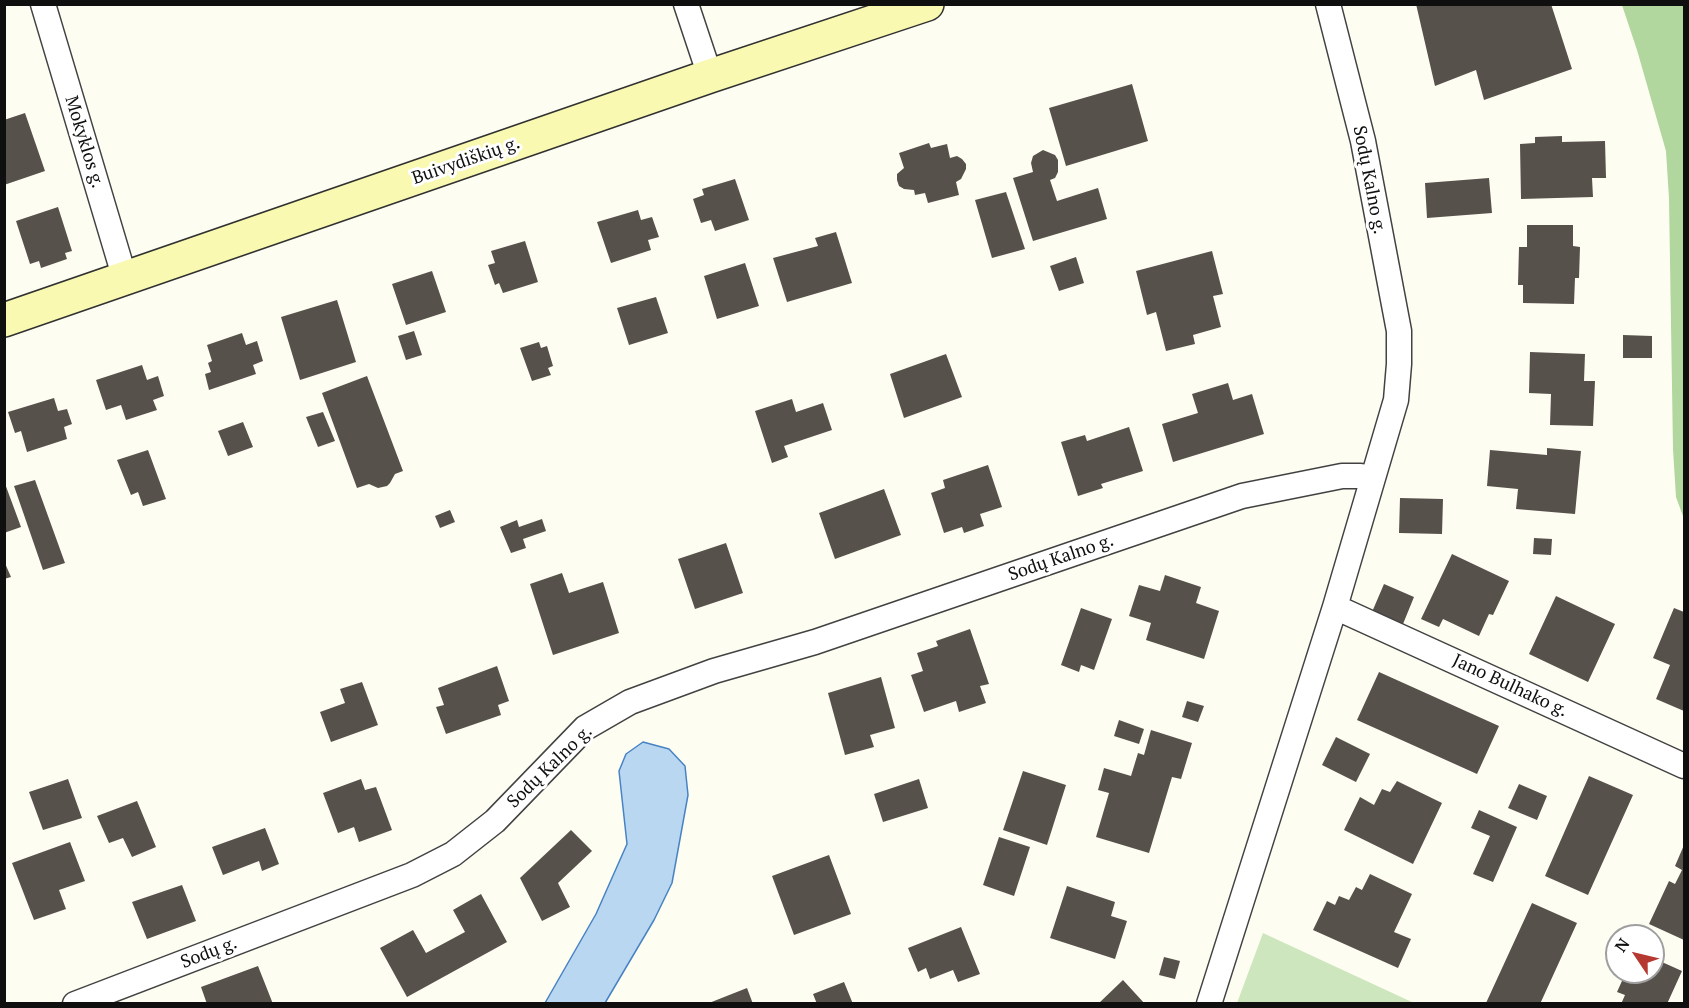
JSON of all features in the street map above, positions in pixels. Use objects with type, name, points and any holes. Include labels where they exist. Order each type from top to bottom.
[{"type":"main road","name":"Buivydiškių g.","points":[[4,320],[710,76],[927,4]]},
{"type":"street","name":"Mokyklos g.","points":[[43,4],[125,279]]},
{"type":"street","points":[[686,4],[710,76]]},
{"type":"street","name":"Sodų Kalno g.","points":[[342,903],[412,875],[453,854],[495,821],[585,728],[630,702],[714,671],[815,642],[1242,496],[1342,476],[1361,476],[1372,479],[1396,400],[1399,330],[1363,141],[1328,4]]},
{"type":"street","points":[[1209,1004],[1335,607],[1372,479]]},
{"type":"street","name":"Jano Bulhako g.","points":[[1335,607],[1684,766]]},
{"type":"street","name":"Sodų g.","points":[[75,1004],[342,903]]},
{"type":"green space","points":[[1622,5],[1684,5],[1684,519],[1676,497],[1673,449],[1669,198],[1666,151]]},
{"type":"green space","points":[[1263,933],[1414,1003],[1237,1003]]},
{"type":"water","points":[[643,742],[669,749],[685,766],[688,795],[672,883],[654,920],[605,1003],[545,1003],[596,914],[627,844],[619,771],[626,754]]},
{"type":"building","points":[[1416,4],[1551,4],[1572,69],[1484,100],[1476,70],[1435,86]]},
{"type":"building","points":[[1132,84],[1148,141],[1066,166],[1049,108]]},
{"type":"building","points":[[25,113],[45,171],[4,185],[4,120]]},
{"type":"building","points":[[1562,136],[1562,142],[1605,141],[1606,178],[1592,178],[1593,197],[1521,199],[1520,144],[1535,143],[1535,137]]},
{"type":"building","points":[[929,143],[931,148],[947,144],[950,158],[957,156],[966,164],[961,179],[956,182],[959,195],[928,203],[925,193],[915,195],[914,190],[899,186],[897,174],[904,168],[899,153]]},
{"type":"building","points":[[1043,150],[1055,155],[1058,160],[1058,172],[1055,178],[1050,180],[1057,201],[1098,188],[1107,219],[1033,241],[1013,178],[1033,172],[1031,163],[1033,156]]},
{"type":"building","points":[[1489,178],[1492,213],[1427,218],[1425,183]]},
{"type":"building","points":[[735,179],[749,220],[715,231],[711,220],[701,223],[693,199],[704,195],[702,189]]},
{"type":"building","points":[[1006,192],[1025,249],[992,258],[975,200]]},
{"type":"building","points":[[58,207],[72,251],[65,253],[67,259],[41,268],[39,261],[30,264],[16,221]]},
{"type":"building","points":[[638,210],[641,220],[652,217],[659,237],[648,240],[651,250],[611,263],[597,222]]},
{"type":"building","points":[[1527,225],[1573,225],[1573,246],[1580,247],[1579,278],[1575,278],[1574,304],[1523,303],[1523,285],[1518,285],[1519,247],[1527,247]]},
{"type":"building","points":[[836,232],[852,283],[787,302],[773,258],[818,246],[815,238]]},
{"type":"building","points":[[525,241],[538,282],[503,293],[499,283],[495,285],[488,265],[495,263],[491,251]]},
{"type":"building","points":[[1212,251],[1223,294],[1213,296],[1221,327],[1193,335],[1195,344],[1166,351],[1156,312],[1147,315],[1136,271]]},
{"type":"building","points":[[1076,257],[1084,283],[1059,291],[1050,266]]},
{"type":"building","points":[[745,263],[759,306],[717,319],[704,276]]},
{"type":"building","points":[[432,271],[446,312],[406,325],[392,284]]},
{"type":"building","points":[[656,297],[668,333],[629,345],[617,308]]},
{"type":"building","points":[[337,300],[356,362],[300,380],[281,317]]},
{"type":"building","points":[[414,331],[422,355],[406,360],[398,336]]},
{"type":"building","points":[[242,333],[246,345],[257,341],[263,361],[253,365],[256,374],[209,390],[205,374],[211,372],[208,363],[212,361],[207,345]]},
{"type":"building","points":[[1623,335],[1652,336],[1652,358],[1623,358]]},
{"type":"building","points":[[539,342],[541,348],[547,346],[553,366],[548,368],[551,375],[532,381],[520,348]]},
{"type":"building","points":[[1530,352],[1585,354],[1584,381],[1595,381],[1593,426],[1550,425],[1551,394],[1529,393]]},
{"type":"building","points":[[946,354],[962,397],[904,418],[890,374]]},
{"type":"building","points":[[142,365],[147,380],[158,376],[164,396],[153,400],[157,410],[126,420],[121,405],[106,410],[96,380]]},
{"type":"building","points":[[367,376],[403,471],[395,474],[387,486],[378,488],[369,484],[357,488],[322,393]]},
{"type":"building","points":[[1228,383],[1233,400],[1252,394],[1264,434],[1173,462],[1162,424],[1198,413],[1192,394]]},
{"type":"building","points":[[54,398],[58,411],[67,409],[72,424],[64,427],[67,439],[27,452],[21,431],[15,433],[8,412]]},
{"type":"building","points":[[792,399],[796,412],[823,403],[832,430],[784,446],[788,457],[772,463],[755,411]]},
{"type":"building","points":[[323,412],[335,441],[318,447],[306,417]]},
{"type":"building","points":[[243,422],[253,447],[228,456],[218,431]]},
{"type":"building","points":[[1129,427],[1143,471],[1101,484],[1103,488],[1078,496],[1061,442],[1085,435],[1087,441]]},
{"type":"building","points":[[1547,448],[1581,451],[1575,514],[1516,509],[1518,489],[1487,486],[1490,450],[1547,455]]},
{"type":"building","points":[[148,450],[166,499],[143,506],[138,492],[131,495],[117,460]]},
{"type":"building","points":[[988,465],[1002,507],[980,514],[984,526],[964,533],[962,527],[944,533],[931,493],[945,488],[943,480]]},
{"type":"building","points":[[35,480],[65,563],[43,570],[14,486]]},
{"type":"building","points":[[4,481],[21,527],[4,533]]},
{"type":"building","points":[[884,489],[901,535],[835,559],[819,513]]},
{"type":"building","points":[[1400,498],[1443,499],[1442,534],[1399,533]]},
{"type":"building","points":[[450,510],[455,522],[440,528],[435,516]]},
{"type":"building","points":[[542,519],[546,531],[523,539],[526,548],[511,553],[500,527],[517,520],[519,527]]},
{"type":"building","points":[[1534,538],[1552,539],[1551,555],[1533,554]]},
{"type":"building","points":[[726,543],[743,593],[695,609],[678,559]]},
{"type":"building","points":[[1452,554],[1509,581],[1493,615],[1489,614],[1479,636],[1443,619],[1439,627],[1421,619]]},
{"type":"building","points":[[4,561],[11,577],[4,579]]},
{"type":"building","points":[[562,573],[569,593],[603,582],[619,633],[553,655],[530,584]]},
{"type":"building","points":[[1165,575],[1201,587],[1196,603],[1219,611],[1204,659],[1146,640],[1151,623],[1129,616],[1139,585],[1160,591]]},
{"type":"building","points":[[1384,584],[1414,597],[1403,624],[1372,612]]},
{"type":"building","points":[[1556,596],[1615,624],[1588,682],[1529,654]]},
{"type":"building","points":[[1081,608],[1112,619],[1094,670],[1081,665],[1079,672],[1061,665]]},
{"type":"building","points":[[1674,608],[1684,612],[1684,711],[1656,699],[1670,665],[1653,658]]},
{"type":"building","points":[[970,629],[989,684],[980,686],[986,703],[959,712],[956,701],[924,712],[911,675],[923,671],[917,653],[938,646],[936,641]]},
{"type":"building","points":[[497,666],[509,701],[498,705],[501,715],[446,734],[436,707],[444,705],[438,688]]},
{"type":"building","points":[[1379,672],[1499,726],[1477,774],[1357,720]]},
{"type":"building","points":[[881,677],[895,728],[870,735],[874,747],[845,755],[828,693]]},
{"type":"building","points":[[362,682],[378,725],[331,742],[320,712],[345,703],[340,689]]},
{"type":"building","points":[[1187,701],[1204,706],[1198,722],[1182,717]]},
{"type":"building","points":[[1119,720],[1144,729],[1139,744],[1114,736]]},
{"type":"building","points":[[1151,730],[1192,743],[1181,779],[1172,777],[1149,853],[1096,837],[1109,793],[1098,790],[1104,768],[1131,776],[1138,753],[1144,755]]},
{"type":"building","points":[[1336,737],[1370,754],[1356,782],[1322,765]]},
{"type":"building","points":[[1023,771],[1066,785],[1047,845],[1003,830]]},
{"type":"building","points":[[1589,776],[1633,795],[1588,895],[1545,876]]},
{"type":"building","points":[[68,779],[82,818],[43,830],[29,792]]},
{"type":"building","points":[[361,779],[365,790],[376,787],[392,830],[359,842],[354,827],[338,833],[323,793]]},
{"type":"building","points":[[919,779],[928,808],[883,822],[874,794]]},
{"type":"building","points":[[1397,781],[1442,803],[1413,864],[1344,830],[1360,797],[1374,805],[1382,789],[1390,792]]},
{"type":"building","points":[[1519,784],[1547,796],[1537,820],[1508,808]]},
{"type":"building","points":[[137,801],[156,847],[132,857],[123,838],[109,843],[97,816]]},
{"type":"building","points":[[1479,810],[1517,827],[1493,882],[1473,874],[1490,836],[1471,828]]},
{"type":"building","points":[[265,828],[279,864],[262,871],[259,861],[223,875],[212,847]]},
{"type":"building","points":[[571,830],[592,851],[558,883],[570,907],[542,921],[520,878]]},
{"type":"building","points":[[999,837],[1030,847],[1014,896],[983,885]]},
{"type":"building","points":[[70,842],[85,881],[59,890],[66,909],[34,920],[12,863]]},
{"type":"building","points":[[1684,845],[1684,940],[1665,931],[1665,924],[1649,924],[1669,881],[1675,884],[1682,870],[1675,866]]},
{"type":"building","points":[[829,855],[851,914],[794,935],[772,876]]},
{"type":"building","points":[[1370,874],[1412,894],[1394,932],[1411,939],[1398,968],[1313,930],[1327,901],[1335,905],[1339,896],[1349,900],[1356,887],[1362,890]]},
{"type":"building","points":[[182,885],[196,921],[147,939],[132,902]]},
{"type":"building","points":[[1067,886],[1115,902],[1111,916],[1127,921],[1115,959],[1050,938]]},
{"type":"building","points":[[481,894],[507,942],[407,997],[380,948],[413,930],[426,953],[465,932],[453,910]]},
{"type":"building","points":[[1532,903],[1577,923],[1540,1004],[1488,1004],[1486,1003]]},
{"type":"building","points":[[961,927],[980,974],[958,982],[953,970],[930,979],[926,968],[918,972],[908,948]]},
{"type":"building","points":[[1164,957],[1180,961],[1175,979],[1159,975]]},
{"type":"building","points":[[1665,963],[1682,971],[1667,1004],[1621,1004],[1625,995],[1617,992],[1621,984],[1665,984]]},
{"type":"building","points":[[258,966],[273,1004],[207,1004],[201,987]]},
{"type":"building","points":[[1123,980],[1145,1004],[1098,1004]]},
{"type":"building","points":[[844,982],[853,1004],[817,1004],[813,994]]},
{"type":"building","points":[[747,988],[753,1004],[709,1004],[709,1003]]}]
